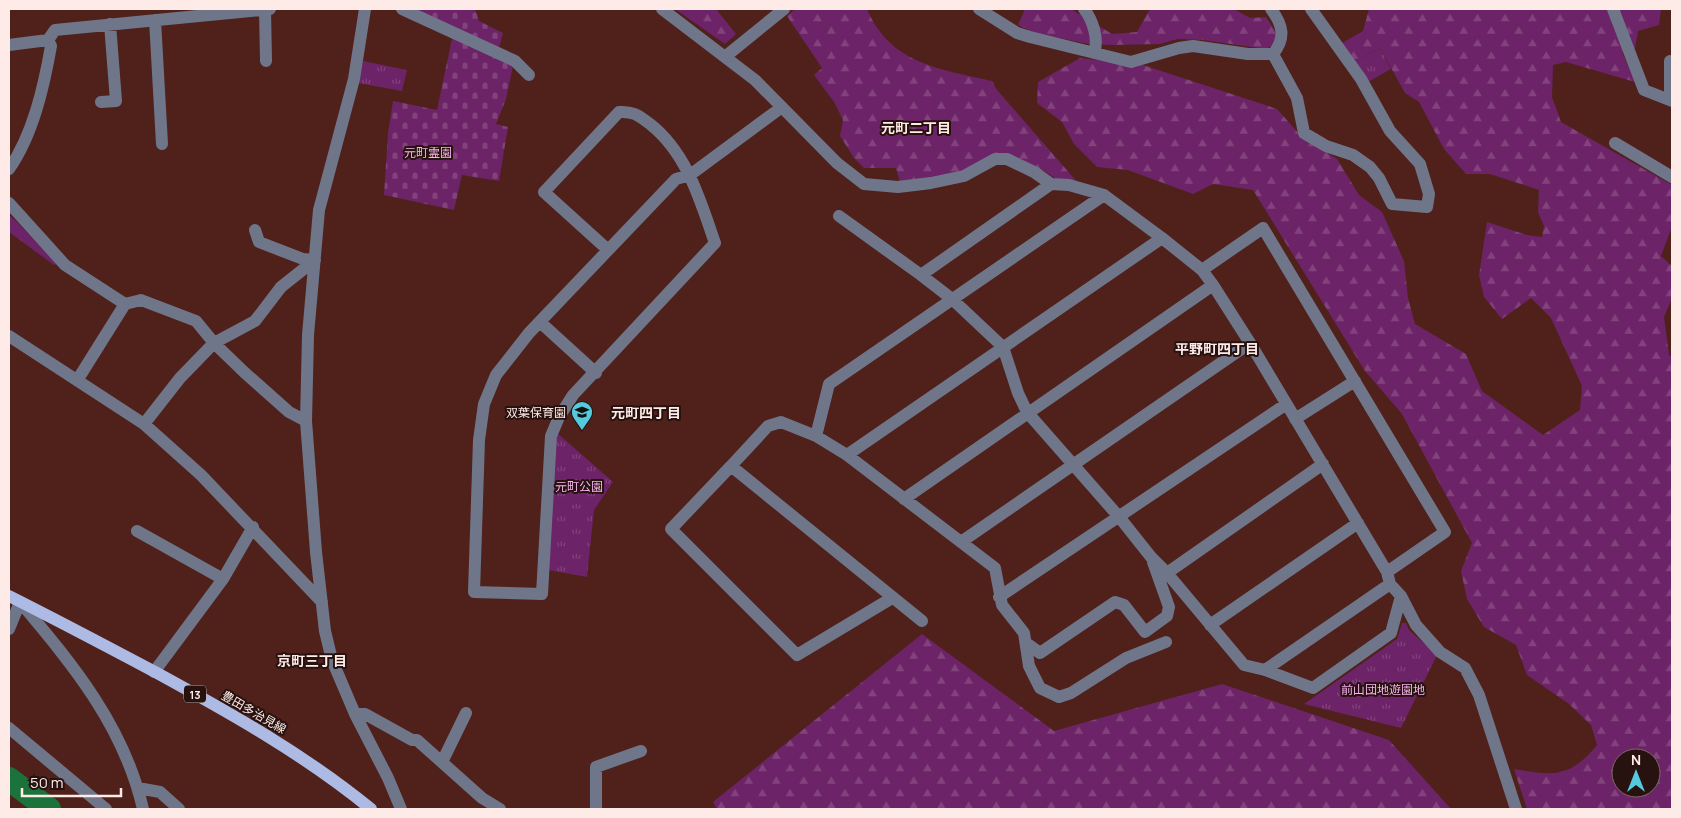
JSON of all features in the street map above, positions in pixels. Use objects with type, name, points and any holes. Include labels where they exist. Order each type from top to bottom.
[{"type":"main road","name":"豊田多治見線","points":[[14,599],[154,672],[293,751],[371,809]]},
{"type":"street","points":[[9,45],[48,40],[55,30],[154,20],[167,13],[267,9],[266,61]]},
{"type":"street","points":[[365,9],[354,79],[319,210],[308,335],[306,421],[311,495],[325,631],[332,660],[354,714],[388,778],[401,809]]},
{"type":"street","points":[[402,9],[515,61],[529,75]]},
{"type":"street","points":[[662,9],[726,56],[782,107],[837,163],[864,184],[898,187],[932,183],[964,176],[995,159],[1007,159],[1034,172],[1051,184],[1069,186],[1104,195],[1202,270],[1250,343],[1285,405],[1323,464],[1388,578],[1401,596],[1416,626],[1440,652],[1465,668],[1479,695],[1516,809]]},
{"type":"street","points":[[726,56],[784,9]]},
{"type":"street","points":[[980,9],[1017,32],[1131,62],[1179,48],[1193,46],[1248,54],[1273,54]]},
{"type":"street","points":[[1084,9],[1088,14],[1098,44],[1094,53]]},
{"type":"street","points":[[1271,9],[1280,22],[1283,35],[1280,45],[1273,54]]},
{"type":"street","points":[[1273,54],[1297,98],[1304,133],[1326,146],[1353,155],[1370,167],[1379,178],[1392,204],[1428,207],[1429,194],[1420,164],[1390,131],[1361,79],[1311,9]]},
{"type":"street","points":[[1613,9],[1644,90],[1671,100],[1670,62],[1672,62]]},
{"type":"street","points":[[154,20],[162,144]]},
{"type":"street","points":[[101,102],[116,100],[110,24]]},
{"type":"street","points":[[9,168],[16,158],[39,105],[51,46],[48,40]]},
{"type":"street","points":[[607,249],[544,192],[619,112],[633,111],[667,137],[690,175],[716,243],[573,396],[559,417],[551,436],[542,594],[474,592],[479,440],[484,404],[501,368],[512,353],[607,249],[676,179],[690,175],[782,107]]},
{"type":"street","points":[[1615,143],[1672,177]]},
{"type":"street","points":[[921,275],[1051,184]]},
{"type":"street","points":[[816,436],[829,384],[1104,195]]},
{"type":"street","points":[[9,203],[65,265],[125,304]]},
{"type":"street","points":[[839,216],[952,299],[1003,347],[1018,393],[1028,412],[1244,665],[1265,670],[1312,688],[1391,633],[1401,596]]},
{"type":"street","points":[[1202,270],[1262,228],[1444,532],[1388,578],[1265,670]]},
{"type":"street","points":[[255,230],[259,242],[303,259],[316,260]]},
{"type":"street","points":[[848,454],[1162,238]]},
{"type":"street","points":[[144,424],[180,378],[214,343],[255,321],[281,287],[316,260]]},
{"type":"street","points":[[904,499],[1213,285]]},
{"type":"street","points":[[78,380],[125,304],[141,300],[196,321],[214,343],[289,412],[306,421]]},
{"type":"street","points":[[540,322],[596,373]]},
{"type":"street","points":[[9,336],[144,424],[201,475],[322,602]]},
{"type":"street","points":[[961,542],[1250,343]]},
{"type":"street","points":[[1295,419],[1355,381]]},
{"type":"street","points":[[999,597],[1120,518],[1285,405]]},
{"type":"street","points":[[892,598],[797,655],[671,529],[768,426],[781,422],[816,436],[848,454],[995,568],[999,597],[1002,605],[1024,633],[1029,666],[1040,688],[1059,697],[1071,693],[1126,658],[1166,642]]},
{"type":"street","points":[[1167,573],[1323,464]]},
{"type":"street","points":[[731,466],[922,621]]},
{"type":"street","points":[[1210,625],[1358,523]]},
{"type":"street","points":[[154,672],[223,579],[252,527]]},
{"type":"street","points":[[137,531],[223,579]]},
{"type":"street","points":[[1026,643],[1040,653],[1115,602],[1124,605],[1145,632],[1167,616],[1169,607],[1151,557]]},
{"type":"street","points":[[9,629],[14,599]]},
{"type":"street","points":[[14,599],[73,664],[91,692],[123,752],[138,788],[143,809]]},
{"type":"street","points":[[354,714],[366,714],[412,740],[417,740],[443,760],[482,798],[500,809]]},
{"type":"street","points":[[443,760],[466,714]]},
{"type":"street","points":[[9,728],[106,809]]},
{"type":"street","points":[[596,809],[594,799],[596,767],[641,751]]},
{"type":"street","points":[[138,788],[160,792],[179,809]]},
{"type":"green space","name":"元町霊園","points":[[410,9],[475,9],[479,21],[503,33],[497,55],[513,66],[506,99],[496,124],[508,127],[499,181],[462,175],[454,210],[384,195],[388,133],[393,101],[437,110],[454,29]]},
{"type":"green space","points":[[675,9],[716,9],[736,34],[725,44]]},
{"type":"green space","points":[[795,9],[867,9],[877,27],[889,42],[903,53],[936,67],[992,81],[997,90],[1079,184],[1058,180],[1044,171],[1013,159],[962,173],[900,183],[896,168],[864,168],[854,158],[840,136],[843,120],[834,102],[814,75],[822,68],[787,16]]},
{"type":"green space","points":[[1025,9],[1071,9],[1112,34],[1137,32],[1150,9],[1234,9],[1250,18],[1266,17],[1277,34],[1273,45],[1266,49],[1203,40],[1177,39],[1160,44],[1089,44],[1035,33],[1018,25]]},
{"type":"green space","points":[[1369,9],[1661,9],[1659,25],[1638,31],[1635,48],[1622,52],[1635,82],[1566,62],[1553,65],[1552,97],[1561,122],[1672,185],[1672,227],[1661,256],[1672,266],[1672,298],[1664,317],[1669,355],[1672,357],[1672,809],[1527,809],[1514,769],[1550,773],[1560,772],[1578,764],[1597,745],[1591,725],[1569,704],[1527,675],[1516,645],[1484,627],[1467,599],[1461,571],[1472,543],[1402,414],[1365,371],[1253,190],[1213,184],[1193,194],[1128,170],[1097,167],[1074,144],[1062,122],[1037,103],[1038,82],[1080,58],[1143,65],[1277,109],[1300,135],[1337,159],[1359,195],[1382,212],[1404,261],[1408,298],[1415,324],[1466,354],[1482,391],[1543,435],[1580,410],[1582,386],[1551,318],[1531,298],[1502,319],[1484,297],[1479,275],[1487,222],[1527,235],[1542,237],[1544,226],[1538,212],[1539,190],[1490,174],[1466,174],[1444,149],[1419,102],[1405,93],[1380,48],[1353,62],[1342,43],[1363,31]]},
{"type":"green space","points":[[1380,48],[1391,69],[1366,83],[1353,62]]},
{"type":"green space","points":[[363,61],[407,70],[402,91],[358,83]]},
{"type":"green space","points":[[9,215],[57,264],[54,265],[9,232]]},
{"type":"green space","name":"元町公園","points":[[556,432],[613,482],[594,510],[587,577],[548,570]]},
{"type":"green space","name":"前山団地遊園地","points":[[1402,623],[1406,623],[1409,630],[1437,655],[1401,728],[1304,704],[1397,639]]},
{"type":"green space","points":[[922,634],[1054,731],[1222,684],[1389,740],[1451,809],[717,809],[713,802]]},
{"type":"waterway","points":[[9,779],[49,809]]},
{"type":"place","name":"双葉保育園","points":[[582,431]]},
{"type":"district","name":"元町二丁目","points":[[916,127]]},
{"type":"district","name":"平野町四丁目","points":[[1217,348]]},
{"type":"district","name":"元町四丁目","points":[[646,412]]},
{"type":"district","name":"京町三丁目","points":[[312,660]]}]
